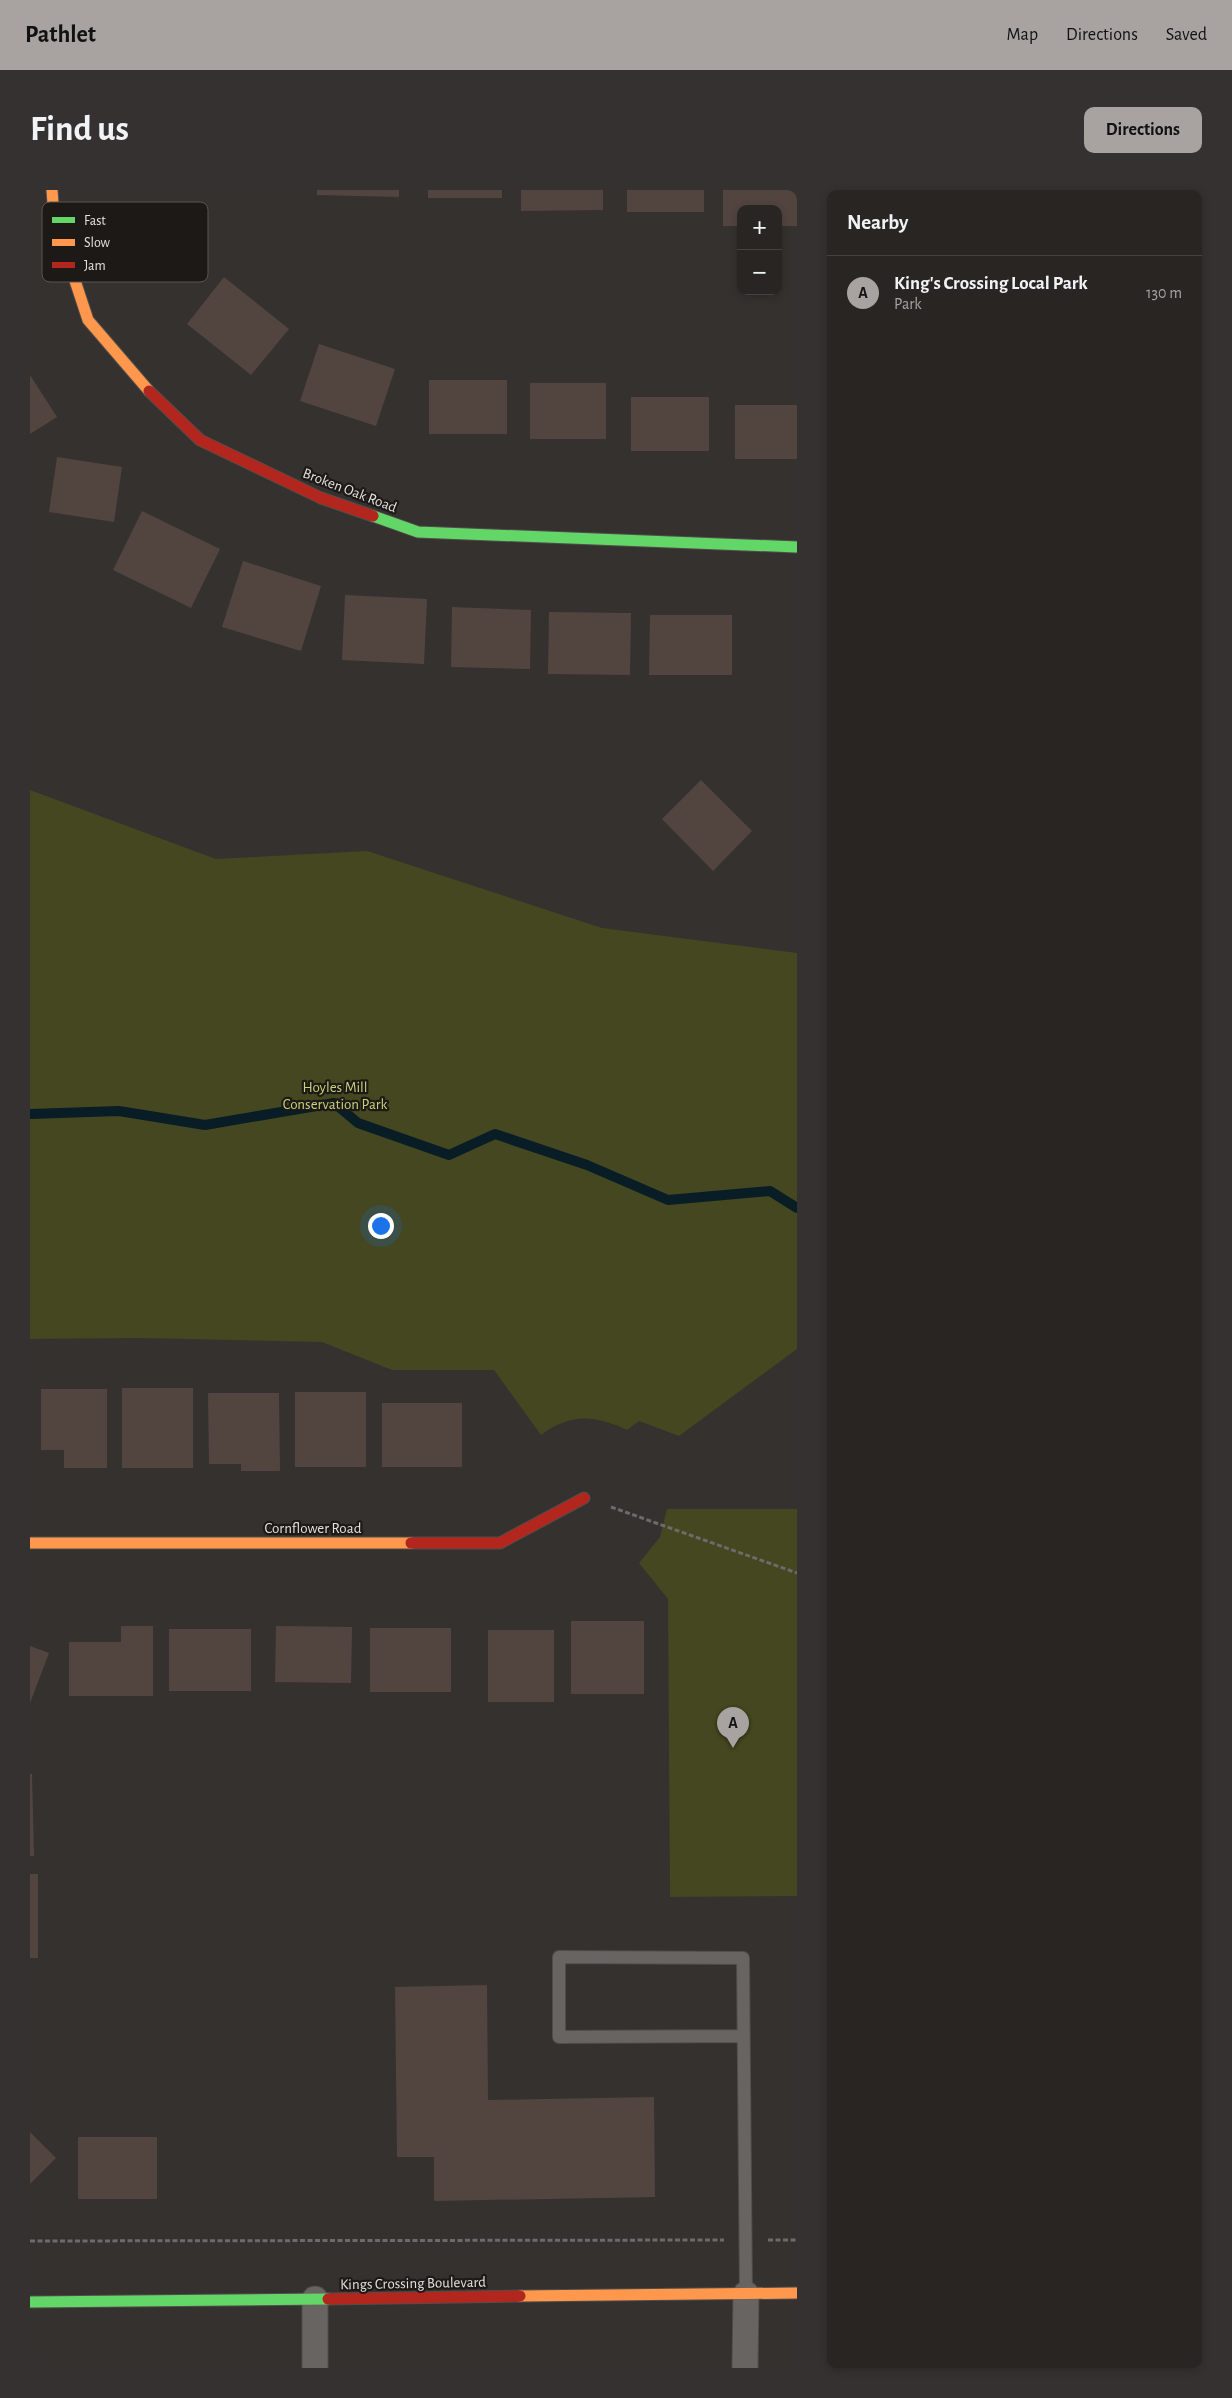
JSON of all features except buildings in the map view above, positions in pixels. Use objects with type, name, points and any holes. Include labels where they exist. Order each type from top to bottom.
[{"type":"street","name":"Broken Oak Road","points":[[75,282],[88,320],[141,384],[200,440],[322,498],[418,532],[797,547]]},
{"type":"street","name":"Cornflower Road","points":[[30,1543],[500,1543],[584,1498]]},
{"type":"street","name":"Kings Crossing Boulevard","points":[[30,2302],[797,2293]]},
{"type":"street","points":[[745,2368],[746,2294]]},
{"type":"street","points":[[315,2299],[315,2368]]},
{"type":"lane","points":[[743,2036],[559,2037],[559,1957],[743,1958],[746,2294]]},
{"type":"path","points":[[584,1498],[797,1573]]},
{"type":"path","points":[[30,2241],[797,2240]]},
{"type":"green space","name":"Hoyles Mill Conservation Park","points":[[30,790],[216,859],[367,851],[602,928],[797,953],[797,1349],[679,1436],[639,1421],[627,1430],[593,1419],[573,1420],[562,1423],[541,1435],[494,1370],[392,1370],[322,1342],[139,1338],[30,1339]]},
{"type":"green space","points":[[667,1509],[797,1509],[797,1896],[670,1897],[668,1599],[639,1563],[660,1537]]},
{"type":"waterway","points":[[30,1114],[119,1111],[205,1125],[334,1103],[358,1123],[449,1155],[495,1134],[587,1165],[668,1200],[770,1191],[797,1208]]},
{"type":"traffic: fast","points":[[373,516],[418,532],[797,547]]},
{"type":"traffic: fast","points":[[30,2302],[328,2299]]},
{"type":"traffic: slow","points":[[52,190],[53,202]]},
{"type":"traffic: slow","points":[[75,282],[88,320],[149,391]]},
{"type":"traffic: slow","points":[[30,1543],[411,1543]]},
{"type":"traffic: slow","points":[[520,2296],[797,2293]]},
{"type":"traffic: jam","points":[[149,391],[200,440],[321,498],[373,516]]},
{"type":"traffic: jam","points":[[411,1543],[500,1543],[584,1498]]},
{"type":"traffic: jam","points":[[328,2299],[520,2296]]},
{"type":"place","name":"King's Crossing Local Park","points":[[733,1748]]}]
